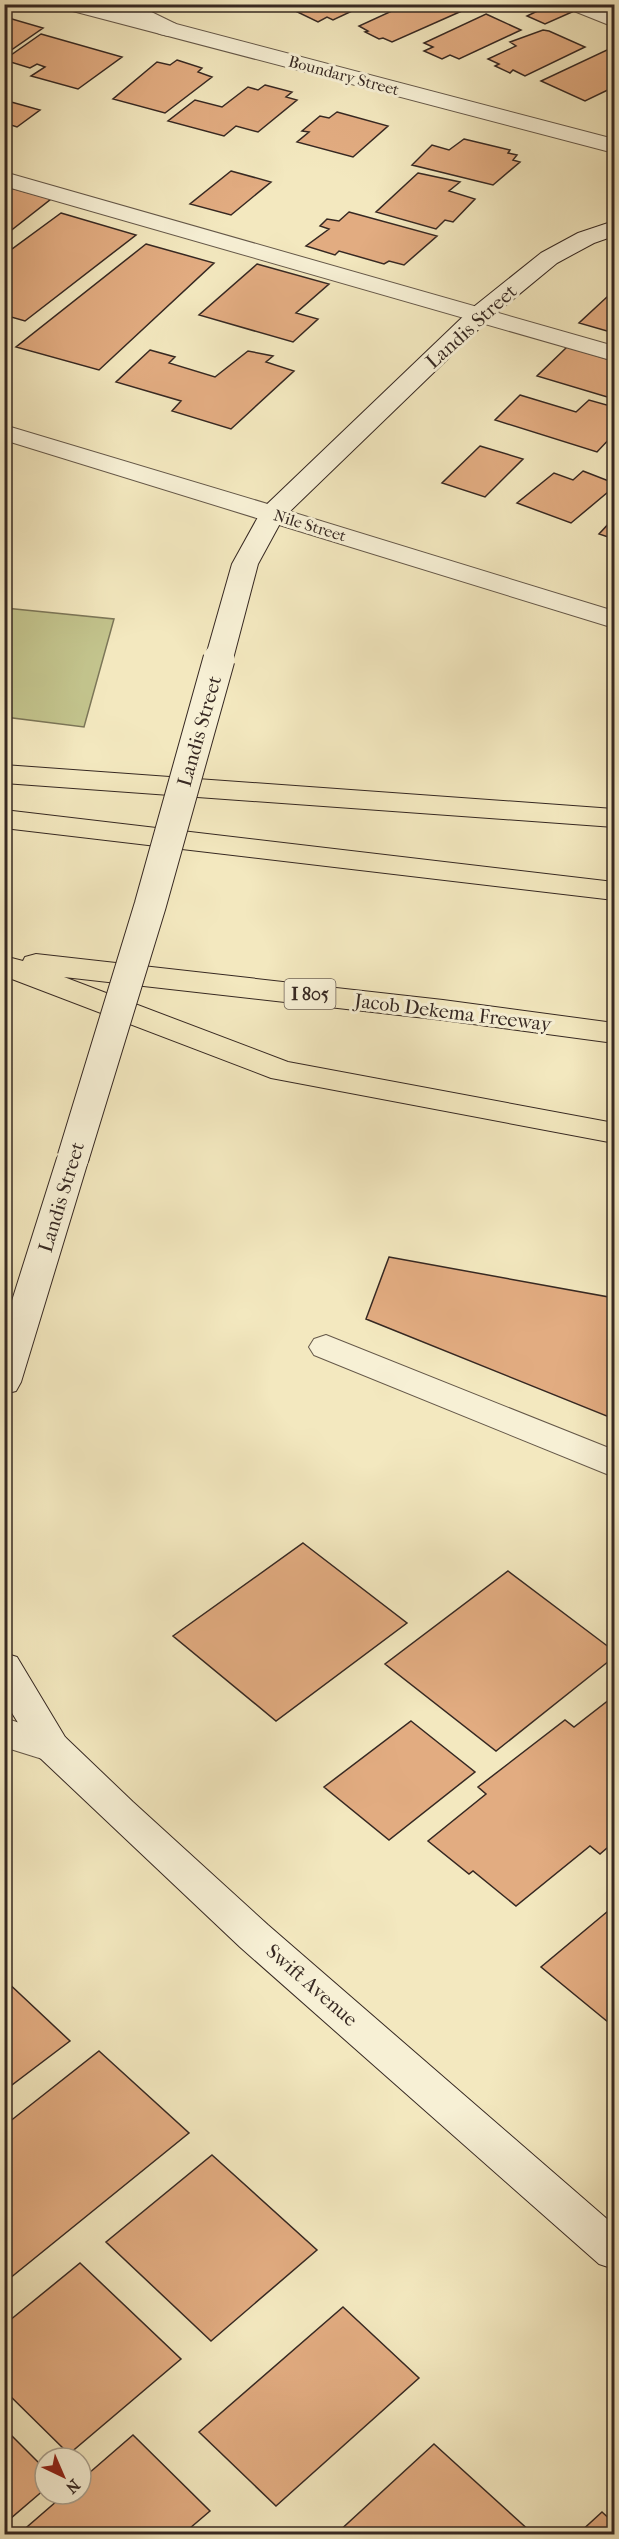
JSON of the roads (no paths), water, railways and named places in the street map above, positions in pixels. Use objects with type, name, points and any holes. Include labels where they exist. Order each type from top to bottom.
[{"type":"highway","points":[[4,774],[615,818]]},
{"type":"highway","points":[[4,819],[615,891]]},
{"type":"highway","points":[[4,963],[282,1071],[615,1133]]},
{"type":"highway","name":"Jacob Dekema Freeway","points":[[4,963],[420,1007],[615,1033]]},
{"type":"main road","name":"Boundary Street","points":[[73,4],[615,146]]},
{"type":"main road","points":[[117,4],[168,29]]},
{"type":"main road","points":[[578,4],[615,21]]},
{"type":"main road","points":[[4,178],[615,354]]},
{"type":"main road","name":"Landis Street","points":[[4,1382],[150,906],[245,564],[272,514],[480,314],[549,258],[586,238],[615,228]]},
{"type":"main road","name":"Nile Street","points":[[4,432],[615,620]]},
{"type":"main road","points":[[326,1347],[615,1464]]},
{"type":"main road","points":[[4,1667],[52,1747]]},
{"type":"main road","name":"Swift Avenue","points":[[4,1732],[52,1747],[120,1814],[254,1936],[615,2251]]}]
